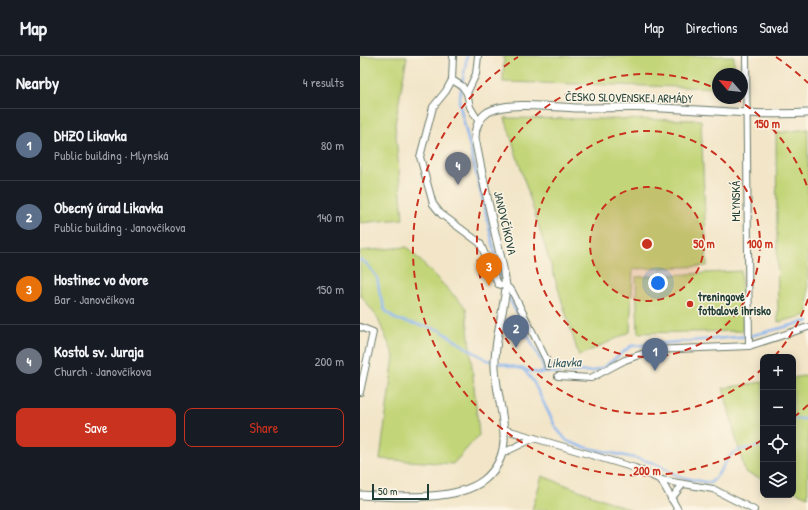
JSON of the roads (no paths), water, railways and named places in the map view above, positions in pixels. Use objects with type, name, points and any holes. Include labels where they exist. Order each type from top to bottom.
[{"type":"street","points":[[452,56],[452,80],[446,91],[433,107],[420,157],[433,204],[441,214],[480,243],[498,284],[506,286],[512,291],[546,359],[548,366]]},
{"type":"street","points":[[467,93],[476,74],[478,56]]},
{"type":"street","name":"MLYNSKÁ","points":[[746,56],[748,343]]},
{"type":"street","points":[[452,80],[462,86],[467,93],[470,107],[479,122]]},
{"type":"street","name":"ČESKO SLOVENSKEJ ARMÁDY","points":[[479,122],[488,112],[514,106],[662,108],[784,115],[808,113]]},
{"type":"street","name":"JANOVČÍKOVA","points":[[479,122],[475,132],[475,138],[502,260],[506,286],[495,354],[495,367],[505,440],[503,453]]},
{"type":"street","points":[[360,327],[373,332],[360,392]]},
{"type":"street","points":[[558,376],[590,378],[625,360],[653,350],[748,343],[808,327]]},
{"type":"street","points":[[504,428],[635,468],[661,480],[713,489],[754,510]]},
{"type":"street","points":[[360,495],[398,498],[445,494],[476,486],[497,466],[503,453],[534,438]]},
{"type":"street","points":[[661,480],[678,510]]},
{"type":"street","points":[[671,499],[683,484]]},
{"type":"waterway","points":[[467,56],[459,102],[501,280]]},
{"type":"waterway","name":"Likavka","points":[[360,260],[366,263],[377,277],[380,295],[385,310],[395,319],[440,330],[487,360],[538,373],[593,371],[604,367],[631,346],[750,336],[808,321]]},
{"type":"waterway","points":[[508,296],[543,365],[544,373]]},
{"type":"waterway","points":[[524,370],[533,381],[556,428],[567,441],[580,446],[654,463],[680,477],[710,483],[733,453],[760,446]]},
{"type":"waterway","points":[[796,419],[808,419]]},
{"type":"place","name":"Kostol sv. Juraja","points":[[458,185]]},
{"type":"place","name":"Hostinec vo dvore","points":[[489,286]]},
{"type":"place","name":"treningové fotbalové ihrisko","points":[[690,304]]},
{"type":"place","name":"Obecný úrad Likavka","points":[[516,348]]},
{"type":"place","name":"DHZO Likavka","points":[[655,371]]}]
